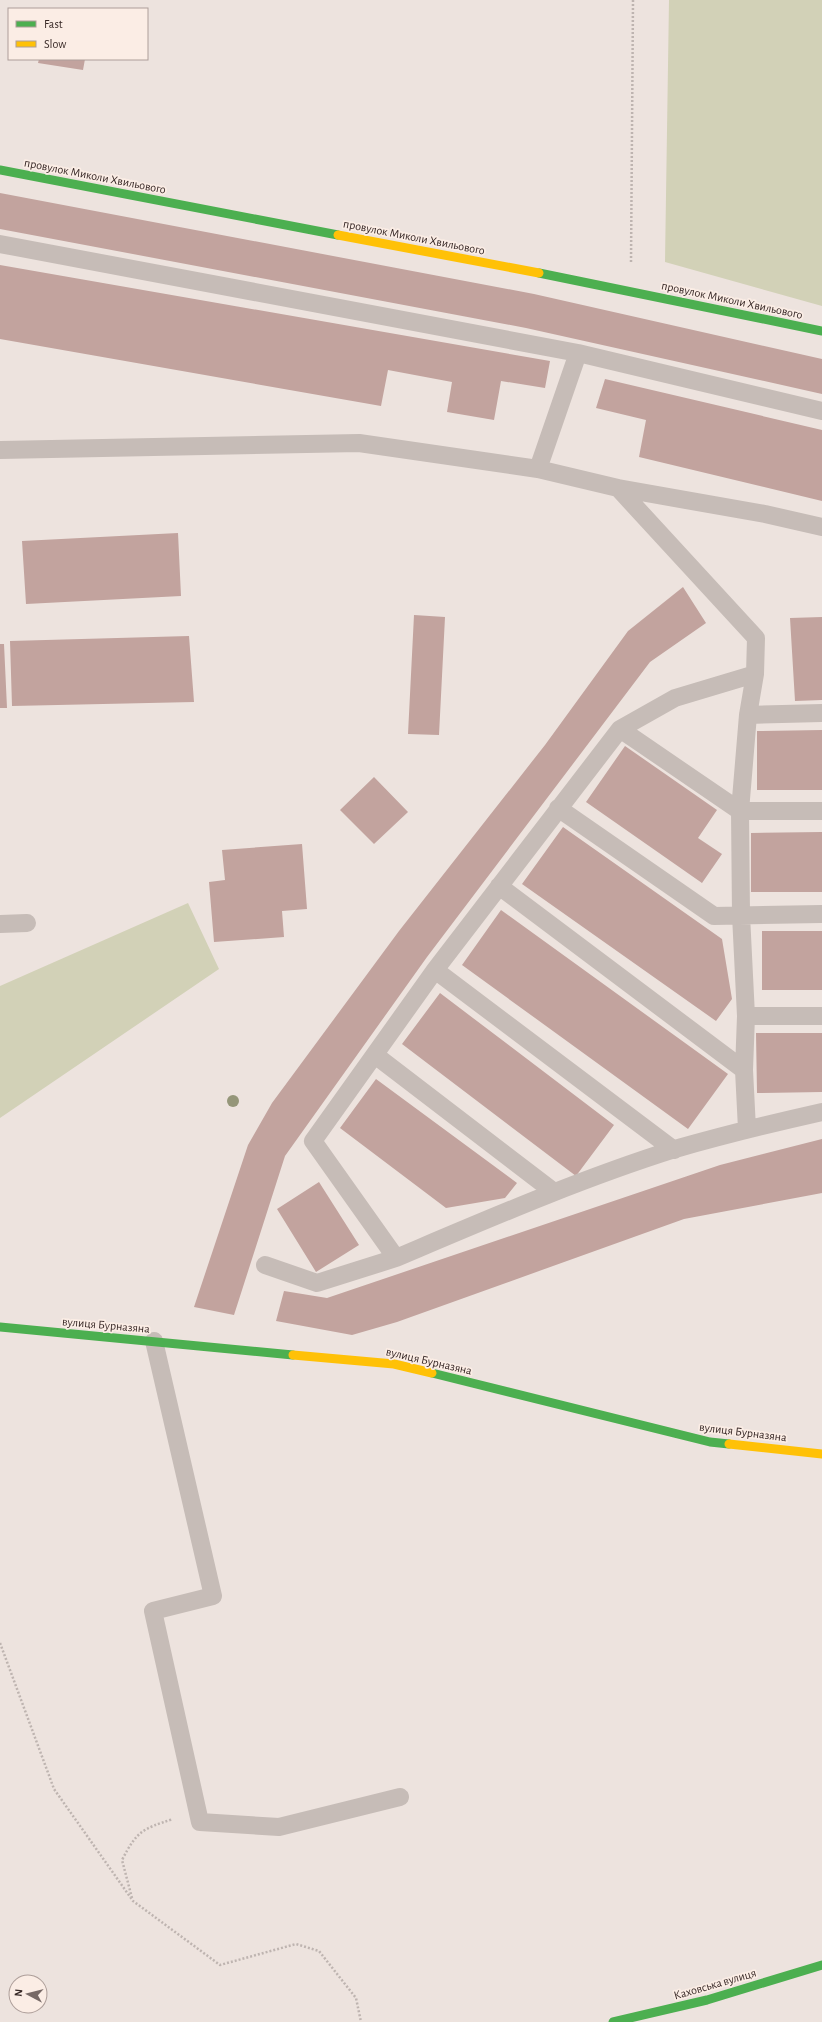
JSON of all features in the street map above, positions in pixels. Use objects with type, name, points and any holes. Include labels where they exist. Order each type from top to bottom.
[{"type":"street","name":"провулок Миколи Хвильового","points":[[0,170],[631,290],[822,331]]},
{"type":"street","name":"вулиця Бурназяна","points":[[0,1328],[394,1364],[710,1442],[822,1454]]},
{"type":"street","name":"Каховська вулиця","points":[[613,2022],[707,2000],[822,1965]]},
{"type":"lane","points":[[0,244],[578,353],[822,411]]},
{"type":"lane","points":[[538,469],[578,353]]},
{"type":"lane","points":[[0,450],[359,443],[538,469],[618,488],[765,514],[822,527]]},
{"type":"lane","points":[[618,488],[756,638],[755,674],[748,715],[740,811],[741,915],[746,1016],[744,1070],[747,1129]]},
{"type":"lane","points":[[396,1258],[313,1141],[435,970],[620,729],[675,698],[755,674]]},
{"type":"lane","points":[[748,715],[822,713]]},
{"type":"lane","points":[[620,729],[740,811],[822,811]]},
{"type":"lane","points":[[558,808],[714,916],[822,914]]},
{"type":"lane","points":[[499,886],[744,1070]]},
{"type":"lane","points":[[0,924],[27,923]]},
{"type":"lane","points":[[435,970],[674,1150]]},
{"type":"lane","points":[[746,1016],[822,1016]]},
{"type":"lane","points":[[375,1055],[554,1192]]},
{"type":"lane","points":[[265,1265],[316,1283],[396,1258],[554,1192],[674,1150],[747,1129],[822,1112]]},
{"type":"lane","points":[[154,1341],[213,1596],[152,1610],[200,1822],[279,1827],[400,1797]]},
{"type":"path","points":[[631,290],[633,0]]},
{"type":"path","points":[[0,1642],[54,1789],[133,1901],[220,1965],[296,1944],[320,1951],[356,1998],[361,2022]]},
{"type":"path","points":[[133,1901],[122,1860],[133,1839],[147,1827],[198,1811]]},
{"type":"green space","points":[[669,0],[822,0],[822,306],[665,262]]},
{"type":"green space","points":[[188,903],[219,969],[0,1118],[0,986]]},
{"type":"building","points":[[39,60],[85,60],[83,70],[38,63]]},
{"type":"building","points":[[0,193],[534,294],[822,359],[822,394],[526,328],[0,229]]},
{"type":"building","points":[[0,265],[550,361],[545,388],[501,381],[494,420],[447,412],[452,382],[388,370],[381,406],[0,339]]},
{"type":"building","points":[[605,379],[822,430],[822,501],[639,457],[646,420],[596,408]]},
{"type":"building","points":[[178,533],[181,596],[26,604],[22,541]]},
{"type":"building","points":[[683,587],[706,623],[650,662],[427,957],[285,1156],[234,1315],[194,1307],[248,1145],[272,1103],[399,931],[545,745],[628,631]]},
{"type":"building","points":[[414,615],[445,617],[439,735],[408,734]]},
{"type":"building","points":[[822,617],[822,700],[795,701],[790,618]]},
{"type":"building","points":[[189,636],[194,702],[12,706],[10,641]]},
{"type":"building","points":[[0,644],[4,644],[7,708],[0,708]]},
{"type":"building","points":[[822,730],[822,790],[757,790],[757,731]]},
{"type":"building","points":[[625,746],[717,810],[698,838],[722,854],[702,883],[586,802]]},
{"type":"building","points":[[374,777],[408,812],[374,844],[340,810]]},
{"type":"building","points":[[563,827],[722,939],[732,999],[716,1021],[522,884]]},
{"type":"building","points":[[822,832],[822,892],[751,892],[751,833]]},
{"type":"building","points":[[302,844],[307,909],[282,911],[284,937],[214,942],[209,882],[225,880],[222,850]]},
{"type":"building","points":[[501,910],[728,1074],[688,1129],[462,965]]},
{"type":"building","points":[[762,931],[822,931],[822,990],[762,990]]},
{"type":"building","points":[[440,993],[614,1125],[576,1176],[402,1044]]},
{"type":"building","points":[[756,1033],[822,1033],[822,1092],[757,1093]]},
{"type":"building","points":[[376,1079],[517,1183],[505,1198],[446,1208],[340,1128]]},
{"type":"building","points":[[822,1139],[822,1193],[684,1219],[397,1322],[352,1335],[276,1321],[284,1291],[327,1298],[720,1165]]},
{"type":"building","points":[[319,1182],[359,1245],[316,1272],[277,1209]]},
{"type":"traffic: fast","points":[[0,170],[338,235]]},
{"type":"traffic: fast","points":[[539,273],[822,331]]},
{"type":"traffic: fast","points":[[0,1327],[293,1355]]},
{"type":"traffic: fast","points":[[432,1373],[710,1442],[729,1444]]},
{"type":"traffic: fast","points":[[613,2022],[707,2000],[822,1965]]},
{"type":"traffic: slow","points":[[338,235],[539,273]]},
{"type":"traffic: slow","points":[[293,1355],[394,1364],[432,1373]]},
{"type":"traffic: slow","points":[[729,1444],[822,1454]]}]
